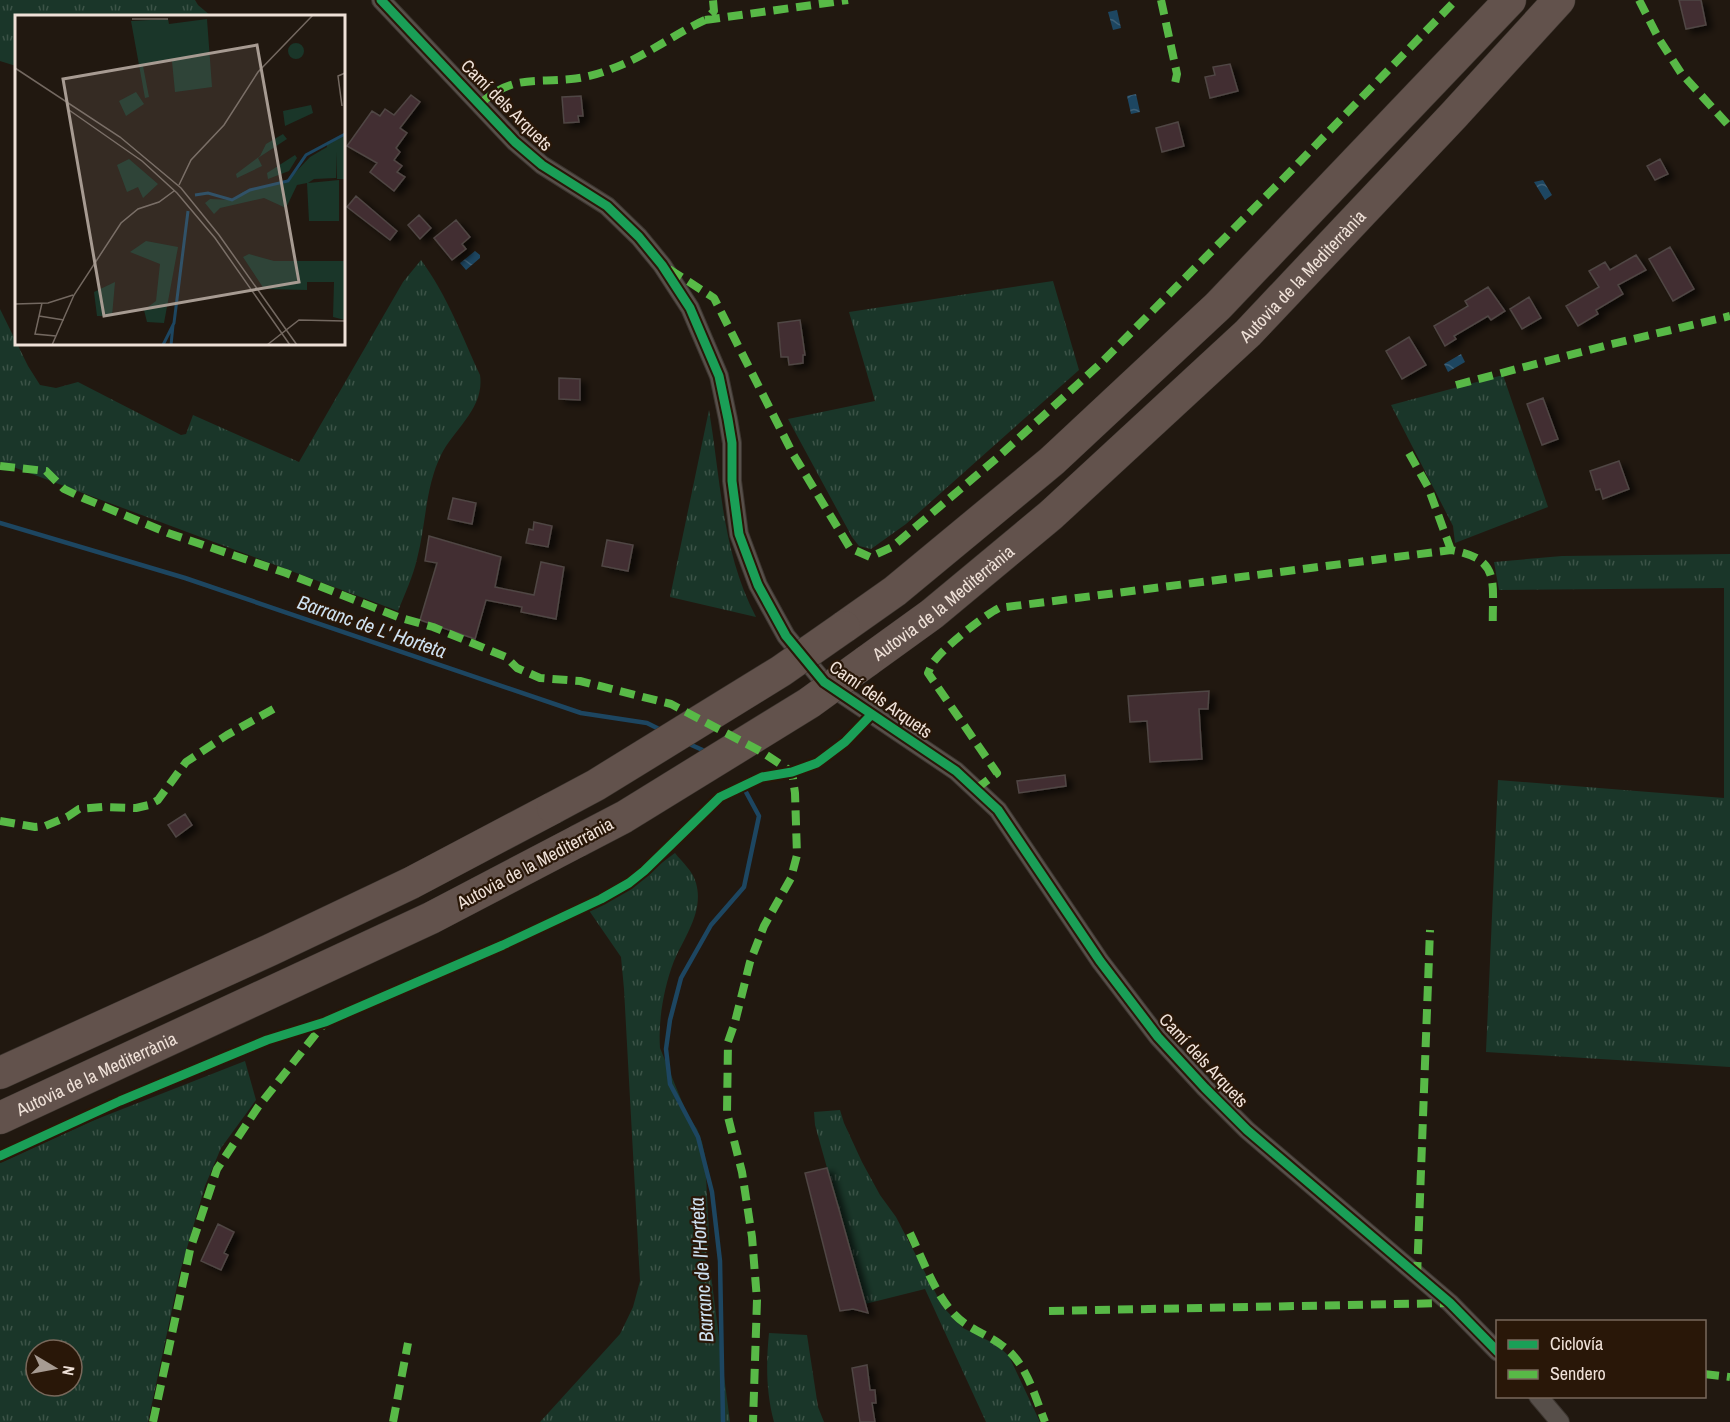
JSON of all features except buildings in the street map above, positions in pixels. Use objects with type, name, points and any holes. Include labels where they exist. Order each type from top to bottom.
[{"type":"highway","name":"Autovia de la Mediterrània","points":[[0,1073],[411,883],[596,785],[781,671],[895,591],[1052,461],[1210,314],[1510,0]]},
{"type":"highway","name":"Autovia de la Mediterrània","points":[[0,1118],[431,918],[624,817],[790,715],[867,661],[932,614],[1051,515],[1248,333],[1559,0]]},
{"type":"street","name":"Camí dels Arquets","points":[[381,0],[515,142],[542,165],[608,206],[639,237],[662,265],[690,308],[719,376],[732,443],[732,481],[739,534],[758,585],[793,646],[824,682],[956,771],[998,810],[1100,961],[1158,1037],[1247,1130],[1450,1303],[1496,1351]]},
{"type":"street","points":[[1540,1398],[1560,1422]]},
{"type":"green space","points":[[0,0],[195,0],[210,15],[15,15],[15,66],[0,61]]},
{"type":"green space","points":[[421,260],[439,287],[454,316],[480,375],[480,387],[473,408],[447,445],[436,468],[415,565],[398,611],[0,462],[0,309],[15,340],[15,345],[18,345],[40,385],[56,388],[78,382],[181,435],[186,434],[193,415],[299,462],[403,282]]},
{"type":"green space","points":[[1053,281],[1079,370],[906,524],[871,549],[859,546],[788,419],[875,401],[849,312]]},
{"type":"green space","points":[[1503,375],[1548,507],[1455,543],[1453,526],[1391,405]]},
{"type":"green space","points":[[709,410],[729,542],[745,592],[756,617],[670,597]]},
{"type":"green space","points":[[1730,554],[1730,1067],[1486,1052],[1498,780],[1724,798],[1724,588],[1499,590],[1494,562],[1562,556]]},
{"type":"green space","points":[[675,853],[695,879],[698,893],[692,923],[667,982],[662,1004],[660,1048],[687,1114],[697,1129],[705,1156],[709,1236],[708,1250],[704,1258],[710,1268],[730,1422],[540,1422],[620,1334],[633,1307],[640,1281],[621,957],[588,909],[641,878]]},
{"type":"green space","points":[[245,1061],[256,1100],[221,1148],[205,1186],[180,1272],[148,1422],[0,1422],[0,1163],[92,1121]]},
{"type":"green space","points":[[840,1110],[862,1162],[880,1195],[896,1217],[943,1307],[963,1328],[997,1345],[1009,1356],[1040,1422],[986,1422],[925,1289],[865,1304],[815,1125],[814,1112]]},
{"type":"green space","points":[[769,1333],[807,1335],[818,1407],[824,1422],[774,1422],[767,1378]]},
{"type":"water","points":[[1117,10],[1121,28],[1113,30],[1108,12]]},
{"type":"water","points":[[1136,94],[1140,112],[1131,114],[1127,96]]},
{"type":"water","points":[[1543,180],[1552,195],[1545,200],[1534,182]]},
{"type":"water","points":[[475,251],[480,258],[466,270],[460,263]]},
{"type":"water","points":[[1461,354],[1465,362],[1448,372],[1444,364]]},
{"type":"waterway","name":"Barranc de L' Horteta","points":[[0,523],[185,578],[581,713],[647,723],[661,730]]},
{"type":"waterway","name":"Barranc de L' Horteta","points":[[687,743],[707,752]]},
{"type":"waterway","name":"Barranc de l'Horteta","points":[[723,1422],[720,1261],[712,1192],[698,1137],[670,1084],[666,1049],[670,1020],[681,978],[711,925],[744,887],[759,816],[746,792]]},
{"type":"marked path","points":[[480,104],[502,88],[513,84],[581,78],[623,64],[705,20],[714,11],[713,0]]},
{"type":"marked path","points":[[705,20],[848,0]]},
{"type":"marked path","points":[[1161,0],[1177,74],[1174,88]]},
{"type":"marked path","points":[[669,269],[714,298],[793,454],[850,548],[870,557],[892,547],[997,458],[1101,363],[1456,0]]},
{"type":"marked path","points":[[1639,0],[1659,39],[1681,73],[1730,127]]},
{"type":"marked path","points":[[1456,385],[1730,316]]},
{"type":"marked path","points":[[1409,453],[1428,487],[1451,550]]},
{"type":"marked path","points":[[0,466],[46,471],[64,489],[83,498],[168,533],[286,573],[398,617],[433,627],[506,657],[517,668],[540,678],[580,681],[671,704],[762,752],[792,772],[797,855],[791,878],[764,926],[750,962],[728,1042],[727,1113],[742,1172],[752,1237],[757,1300],[753,1422]]},
{"type":"marked path","points":[[976,789],[997,773],[928,673],[934,661],[947,647],[999,608],[1451,550],[1468,554],[1480,560],[1487,568],[1493,587],[1493,629]]},
{"type":"marked path","points":[[0,821],[35,827],[45,826],[79,809],[136,808],[149,805],[158,800],[186,762],[227,735],[277,707]]},
{"type":"marked path","points":[[1417,1277],[1430,930]]},
{"type":"marked path","points":[[153,1422],[190,1250],[217,1169],[258,1107],[323,1025]]},
{"type":"marked path","points":[[910,1233],[935,1286],[954,1314],[970,1327],[1000,1344],[1016,1359],[1033,1389],[1045,1422]]},
{"type":"marked path","points":[[1049,1311],[1450,1303]]},
{"type":"marked path","points":[[393,1422],[408,1343]]},
{"type":"marked path","points":[[1706,1374],[1730,1377]]},
{"type":"cycle path","points":[[381,0],[515,142],[542,165],[607,206],[639,237],[662,265],[690,308],[719,376],[732,443],[732,481],[739,534],[758,585],[786,636],[824,682],[956,771],[998,810],[1100,961],[1158,1037],[1205,1088],[1247,1130],[1450,1303],[1496,1350]]},
{"type":"cycle path","points":[[0,1156],[120,1101],[267,1040],[325,1022],[503,945],[601,899],[629,883],[644,871],[720,797],[762,777],[792,772],[817,763],[845,742],[871,715]]}]
